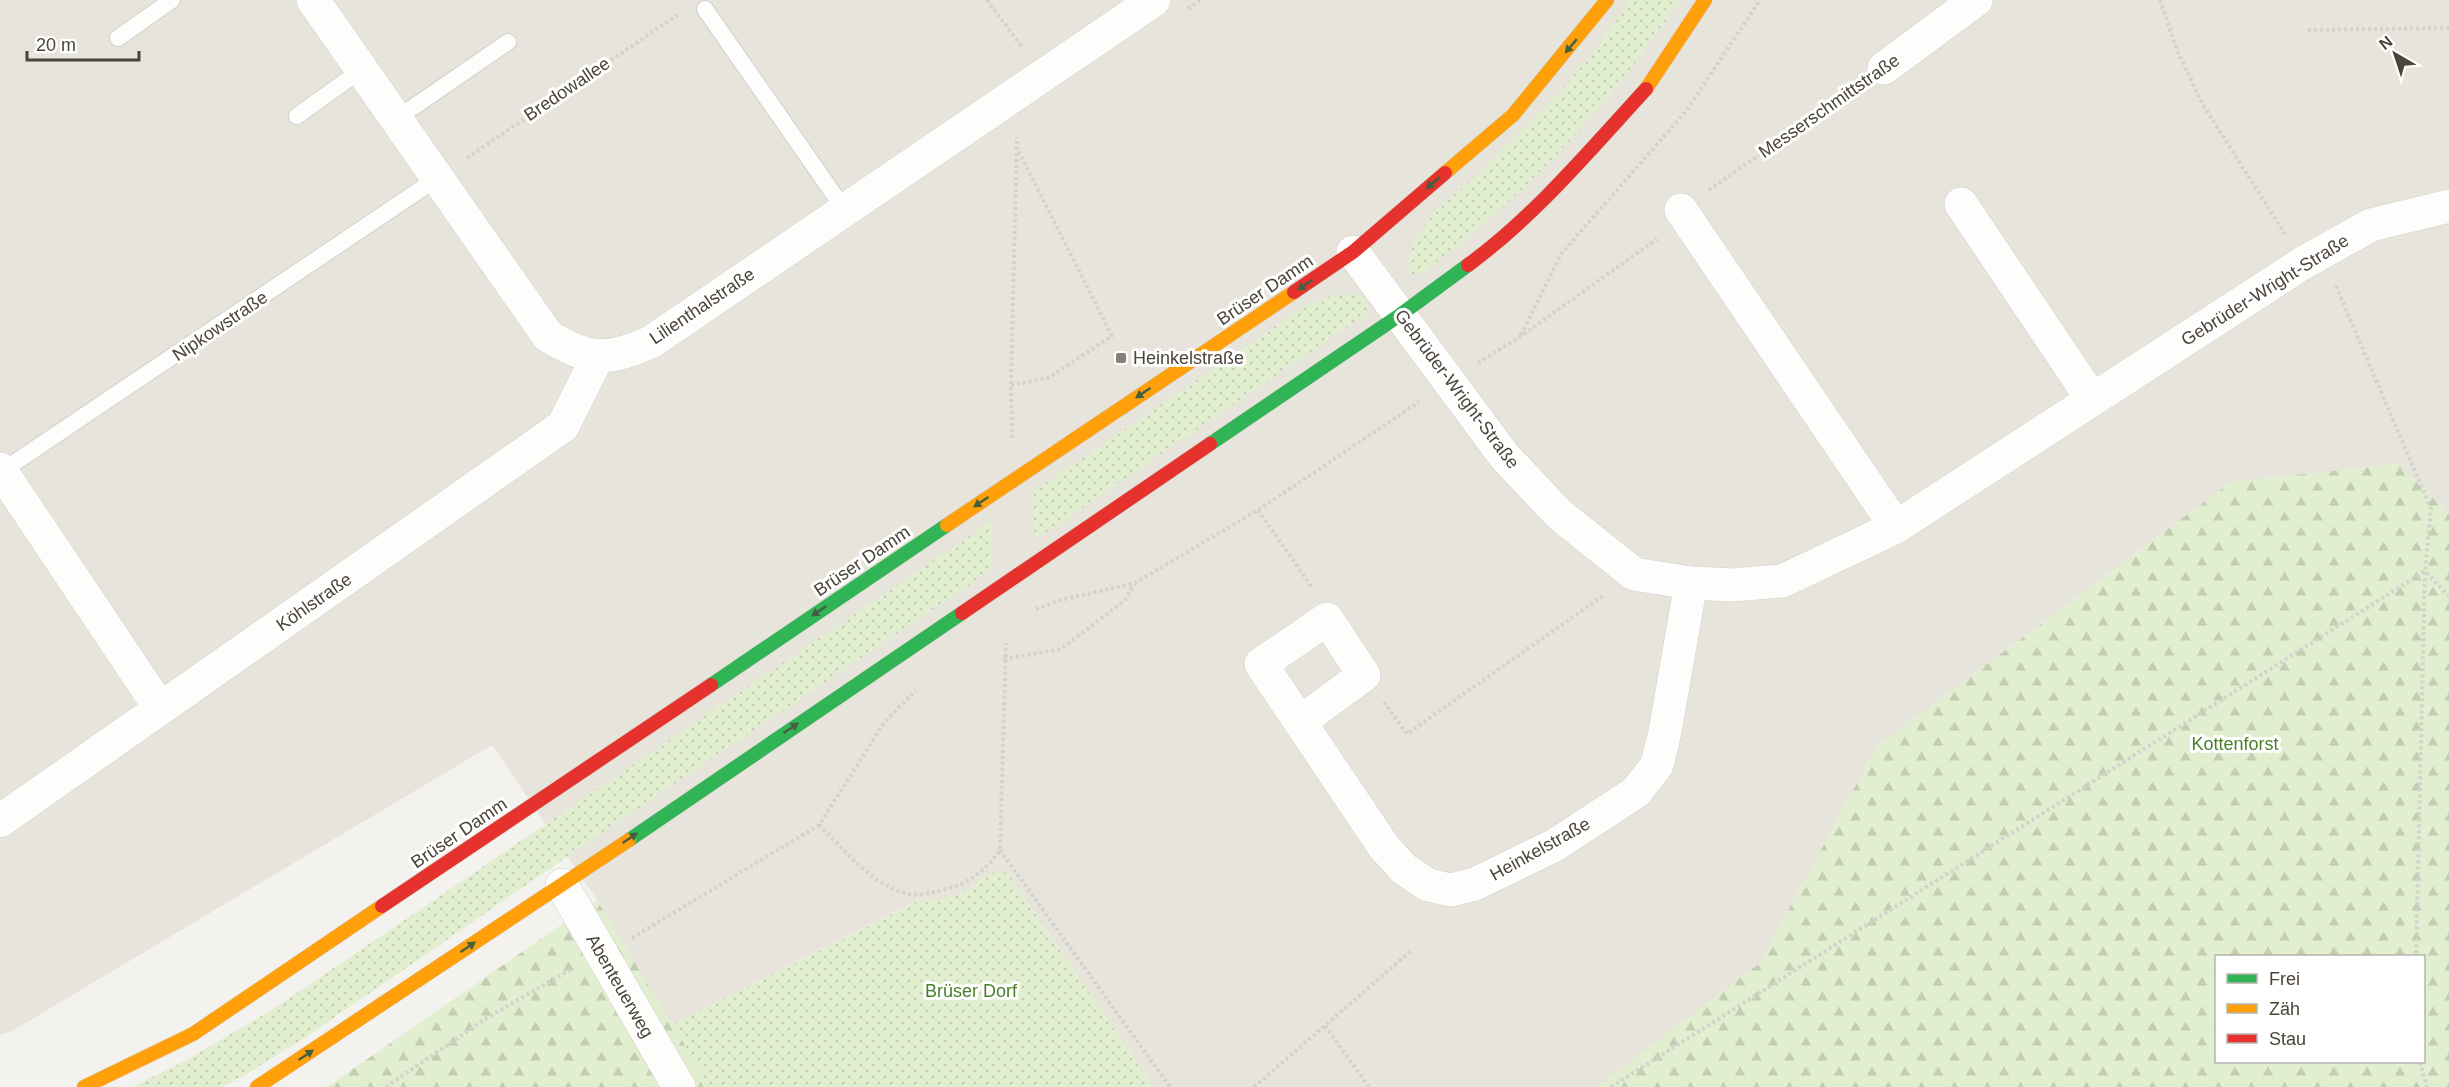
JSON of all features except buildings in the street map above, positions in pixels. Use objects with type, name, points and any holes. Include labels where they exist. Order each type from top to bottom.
[{"type":"street","name":"Lilienthalstraße","points":[[313,0],[548,336],[572,351],[598,356],[626,353],[651,342],[1042,75],[1168,7]]},
{"type":"street","name":"Brüser Damm","points":[[84,1087],[193,1034],[1353,252],[1513,115],[1607,0]]},
{"type":"street","points":[[257,1087],[562,885],[1400,315],[1497,244],[1566,178],[1653,81],[1705,0]]},
{"type":"street","name":"Messerschmittstraße","points":[[1884,68],[1976,0]]},
{"type":"street","points":[[1961,204],[2092,399]]},
{"type":"street","name":"Gebrüder-Wright-Straße","points":[[1353,252],[1505,457],[1560,515],[1634,574],[1691,583],[1732,585],[1782,581],[1896,527],[2312,258],[2371,225],[2449,206]]},
{"type":"street","points":[[1681,210],[1896,527]]},
{"type":"street","name":"Köhlstraße","points":[[0,821],[563,426],[598,356]]},
{"type":"street","name":"Nipkowstraße","points":[[1,470],[160,708]]},
{"type":"street","name":"Heinkelstraße","points":[[1327,619],[1261,664],[1384,847],[1404,869],[1428,885],[1451,890],[1475,884],[1555,845],[1636,792],[1657,765],[1691,583]]},
{"type":"street","points":[[1300,722],[1364,675],[1327,619]]},
{"type":"street","name":"Abenteuerweg","points":[[562,885],[679,1087]]},
{"type":"lane","points":[[118,38],[172,0]]},
{"type":"lane","points":[[697,8],[844,209]]},
{"type":"lane","points":[[396,119],[508,42]]},
{"type":"lane","points":[[297,116],[361,70]]},
{"type":"lane","name":"Nipkowstraße","points":[[1,470],[182,352],[436,179]]},
{"type":"path","points":[[987,0],[1042,75]]},
{"type":"path","points":[[1168,7],[1200,0]]},
{"type":"path","points":[[1521,336],[1561,254],[1687,110],[1760,0]]},
{"type":"path","points":[[2160,0],[2177,50],[2203,105],[2340,294],[2431,509],[2425,571],[2416,955]]},
{"type":"path","name":"Bredowallee","points":[[436,179],[697,8]]},
{"type":"path","points":[[2307,30],[2449,28]]},
{"type":"path","name":"Messerschmittstraße","points":[[1135,583],[1258,510],[1521,336],[1672,228],[1681,210],[1884,68]]},
{"type":"path","points":[[1012,443],[1011,386],[1018,130]]},
{"type":"path","points":[[1011,386],[1048,378],[1112,336],[1017,148]]},
{"type":"path","points":[[1258,510],[1319,598],[1327,619]]},
{"type":"path","points":[[2425,571],[2449,596]]},
{"type":"path","points":[[1611,1087],[2425,571]]},
{"type":"path","points":[[1364,675],[1407,734],[1634,574]]},
{"type":"path","points":[[1034,609],[1060,600],[1135,583]]},
{"type":"path","points":[[1004,659],[1062,649],[1125,600],[1135,583]]},
{"type":"path","points":[[819,825],[860,866],[887,885],[908,894],[951,888],[989,866],[1000,850],[1006,643]]},
{"type":"path","points":[[386,1087],[485,1019],[582,963],[603,956],[819,825],[884,723],[921,686]]},
{"type":"path","points":[[1000,850],[1170,1087]]},
{"type":"path","points":[[1254,1087],[1412,950]]},
{"type":"path","points":[[1325,1026],[1369,1087]]},
{"type":"path","points":[[2420,1063],[2427,1087]]},
{"type":"shaded area","points":[[0,0],[2449,0],[2449,514],[2397,464],[2231,482],[1877,746],[1760,963],[1598,1087],[1153,1087],[1009,875],[985,878],[966,892],[940,900],[917,901],[672,1025],[597,900],[492,745],[12,1031],[0,1035]]},
{"type":"green space","points":[[1631,0],[1680,0],[1624,77],[1563,148],[1496,213],[1460,244],[1422,273],[1415,275],[1411,273],[1409,265],[1413,247],[1438,208],[1459,191],[1545,108],[1590,56]]},
{"type":"green space","points":[[1340,294],[1357,295],[1366,299],[1368,307],[1366,314],[1035,540],[1032,493],[1305,306]]},
{"type":"green space","name":"Kottenforst","points":[[2398,464],[2449,514],[2449,1087],[1598,1087],[1760,963],[1877,746],[2231,482]]},
{"type":"green space","points":[[992,521],[991,570],[603,832],[309,1035],[222,1087],[132,1087],[185,1061],[278,1006]]},
{"type":"green space","name":"Brüser Dorf","points":[[999,869],[1009,875],[1153,1087],[710,1087],[672,1025],[918,901],[953,896]]},
{"type":"green space","points":[[597,900],[710,1087],[327,1087]]},
{"type":"traffic: fast","points":[[1210,444],[1400,315],[1468,265]]},
{"type":"traffic: fast","points":[[711,685],[947,525]]},
{"type":"traffic: fast","points":[[629,840],[962,613]]},
{"type":"traffic: slow","points":[[1445,173],[1513,115],[1607,0]]},
{"type":"traffic: slow","points":[[1646,89],[1705,0]]},
{"type":"traffic: slow","points":[[947,525],[1294,292]]},
{"type":"traffic: slow","points":[[257,1087],[629,840]]},
{"type":"traffic: slow","points":[[84,1087],[193,1034],[382,906]]},
{"type":"traffic: jam","points":[[1468,265],[1493,246],[1539,204],[1646,89]]},
{"type":"traffic: jam","points":[[1294,292],[1353,252],[1445,173]]},
{"type":"traffic: jam","points":[[962,613],[1210,444]]},
{"type":"traffic: jam","points":[[382,906],[711,685]]},
{"type":"place","name":"Heinkelstraße","points":[[1121,358]]}]
